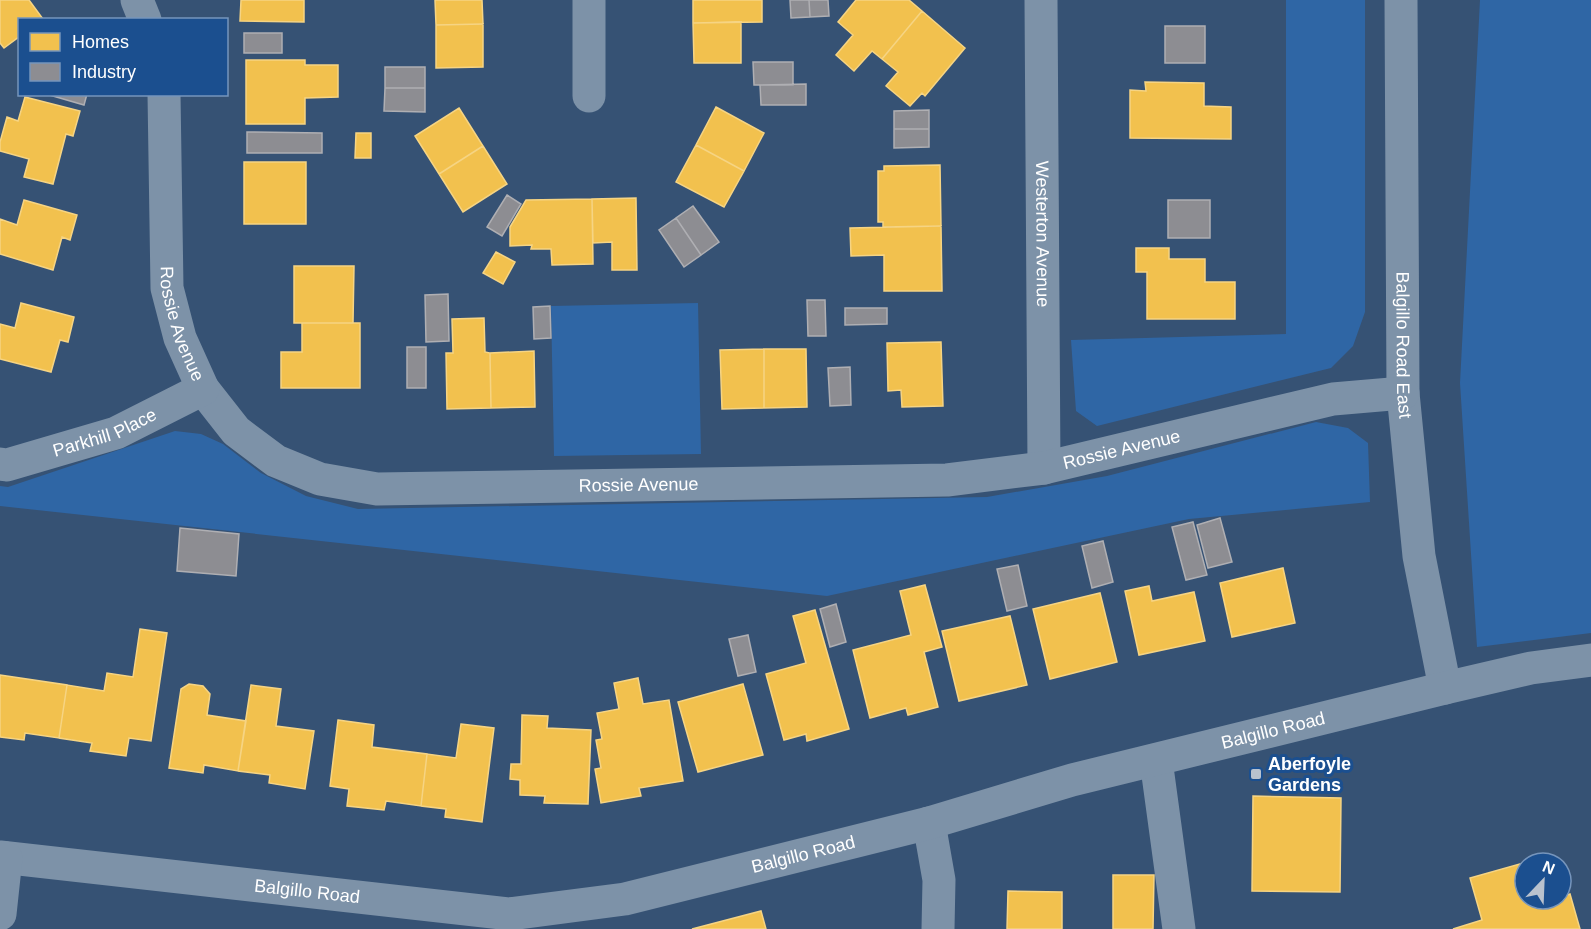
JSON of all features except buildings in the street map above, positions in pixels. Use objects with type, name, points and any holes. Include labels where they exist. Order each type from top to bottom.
[{"type":"street","points":[[137,0],[144,18]]},
{"type":"street","points":[[589,0],[590,96]]},
{"type":"street","name":"Westerton Avenue","points":[[1041,0],[1044,468]]},
{"type":"street","name":"Balgillo Road East","points":[[1401,0],[1403,393],[1419,556],[1445,688]]},
{"type":"street","name":"Rossie Avenue","points":[[165,96],[167,288],[180,338],[203,389],[236,431],[276,461],[320,479],[378,489],[947,480],[1044,468],[1333,399],[1403,393]]},
{"type":"street","name":"Parkhill Place","points":[[0,464],[7,465],[116,433],[203,389]]},
{"type":"street","name":"Balgillo Road","points":[[3,858],[510,914],[625,898],[928,823],[1072,780],[1445,688],[1531,668],[1591,660]]},
{"type":"street","points":[[1156,760],[1179,929]]},
{"type":"street","points":[[928,823],[939,880],[938,929]]},
{"type":"street","points":[[0,914],[3,858]]},
{"type":"shaded area","points":[[1286,0],[1365,0],[1365,312],[1353,346],[1331,368],[1097,426],[1076,411],[1071,340],[1286,334]]},
{"type":"shaded area","points":[[1480,0],[1591,0],[1591,633],[1477,647],[1460,383]]},
{"type":"shaded area","points":[[698,303],[701,454],[554,456],[551,306]]},
{"type":"shaded area","points":[[1316,422],[1348,428],[1368,443],[1370,502],[1189,519],[827,596],[0,506],[0,486],[8,487],[175,431],[201,434],[223,444],[261,473],[306,496],[358,509],[987,497],[1107,476]]},
{"type":"place","name":"Aberfoyle Gardens","points":[[1256,774]]}]
